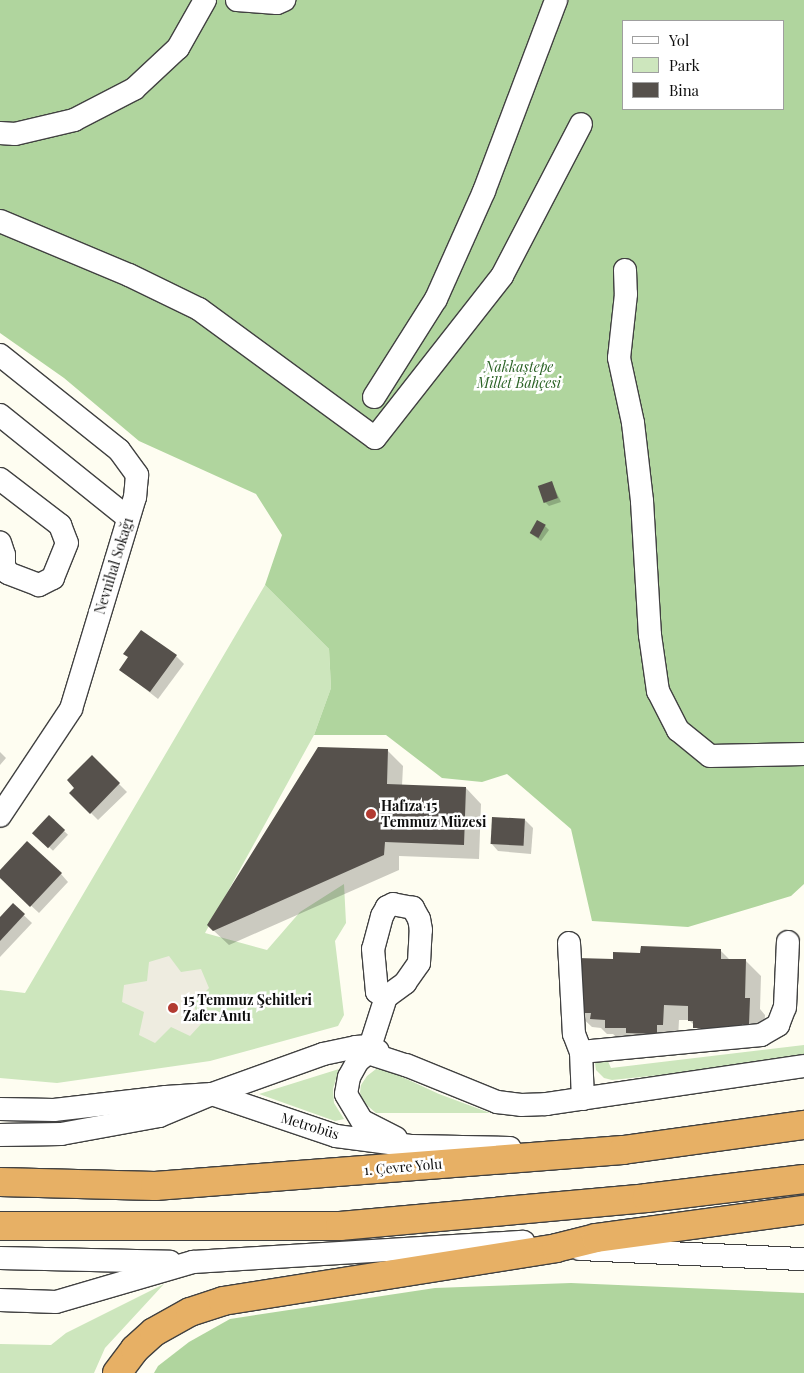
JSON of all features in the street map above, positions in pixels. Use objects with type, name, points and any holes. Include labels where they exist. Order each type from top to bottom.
[{"type":"highway","name":"1. Çevre Yolu","points":[[0,1182],[155,1186],[624,1150],[804,1125]]},
{"type":"highway","points":[[0,1226],[340,1226],[647,1198],[804,1179]]},
{"type":"highway","points":[[117,1373],[135,1349],[154,1332],[190,1312],[223,1301],[556,1248],[596,1238],[804,1210]]},
{"type":"street","points":[[0,134],[15,134],[74,120],[134,89],[178,48],[205,0]]},
{"type":"street","points":[[237,0],[278,3],[284,0]]},
{"type":"street","points":[[374,397],[436,299],[484,191],[556,0]]},
{"type":"street","points":[[0,221],[129,275],[199,309],[375,438],[502,276],[581,124]]},
{"type":"street","points":[[625,270],[626,294],[619,358],[633,423],[642,501],[650,634],[658,691],[678,730],[710,756],[804,754]]},
{"type":"street","name":"Nevnihal Sokağı","points":[[0,355],[119,450],[137,474],[135,497],[71,709],[0,816]]},
{"type":"street","points":[[0,415],[128,518]]},
{"type":"street","points":[[0,480],[60,526],[67,543],[53,578],[39,585],[8,573],[4,566],[4,554],[0,543]]},
{"type":"street","points":[[581,1052],[761,1035],[778,1025],[785,1007],[788,942]]},
{"type":"street","points":[[569,943],[574,1034],[581,1052],[583,1099]]},
{"type":"street","points":[[386,997],[368,1050],[358,1061],[349,1077],[346,1094],[362,1121],[412,1146]]},
{"type":"street","points":[[0,1135],[61,1134],[159,1116],[212,1094],[323,1054],[368,1050],[497,1102],[520,1105],[583,1099],[804,1066]]},
{"type":"street","name":"Metrobüs","points":[[0,1109],[54,1110],[166,1097],[212,1094],[336,1136],[412,1146],[624,1150]]},
{"type":"street","points":[[0,1258],[193,1262],[596,1238]]},
{"type":"street","points":[[556,1248],[804,1259]]},
{"type":"street","points":[[0,1300],[56,1302],[193,1262]]},
{"type":"green space","name":"Nakkaştepe Millet Bahçesi","points":[[0,0],[804,0],[804,884],[791,896],[688,927],[592,921],[571,829],[507,774],[482,782],[442,778],[386,735],[314,735],[331,688],[329,649],[265,585],[282,535],[256,494],[139,441],[64,378],[0,333]]},
{"type":"green space","points":[[265,585],[329,649],[331,688],[314,735],[205,933],[267,950],[300,912],[344,884],[346,923],[335,941],[344,1015],[338,1026],[210,1061],[57,1083],[0,1078],[0,990],[25,993]]},
{"type":"green space","points":[[804,1045],[804,1060],[612,1080],[604,1078],[596,1070],[594,1056],[606,1057],[611,1068]]},
{"type":"green space","points":[[339,1069],[333,1089],[334,1103],[344,1119],[335,1121],[259,1094]]},
{"type":"green space","points":[[376,1069],[387,1070],[439,1094],[490,1113],[376,1113],[362,1101],[360,1092],[361,1085],[367,1076]]},
{"type":"green space","points":[[571,1283],[804,1293],[804,1373],[154,1373],[158,1366],[189,1342],[230,1319],[435,1288]]},
{"type":"green space","points":[[164,1284],[105,1348],[94,1373],[0,1373],[0,1344],[51,1345],[66,1333]]},
{"type":"shaded area","points":[[169,956],[181,972],[201,969],[209,988],[193,1004],[202,1023],[190,1036],[171,1027],[155,1043],[139,1035],[144,1012],[122,1002],[124,985],[147,981],[149,962]]},
{"type":"building","points":[[552,481],[558,498],[544,503],[538,486]]},
{"type":"building","points":[[537,520],[546,525],[538,538],[530,533]]},
{"type":"building","points":[[141,630],[177,655],[150,692],[119,670],[128,657],[123,654]]},
{"type":"building","name":"Hafıza 15 Temmuz Müzesi","points":[[318,747],[388,749],[387,784],[466,787],[464,845],[385,842],[384,855],[213,931],[207,925]]},
{"type":"building","points":[[92,755],[120,783],[90,814],[69,793],[74,788],[67,780]]},
{"type":"building","points":[[49,815],[65,830],[48,848],[32,833]]},
{"type":"building","points":[[492,817],[525,819],[524,846],[491,844]]},
{"type":"building","points":[[27,841],[62,873],[30,907],[0,878],[0,870]]},
{"type":"building","points":[[13,903],[25,914],[0,941],[0,917]]},
{"type":"building","points":[[641,946],[721,949],[721,959],[746,959],[745,998],[750,998],[749,1025],[742,1024],[741,1029],[700,1033],[701,1028],[693,1028],[693,1021],[688,1021],[688,1006],[664,1005],[663,1025],[657,1025],[657,1034],[626,1033],[626,1028],[605,1028],[605,1020],[590,1019],[591,1013],[575,1013],[577,958],[613,959],[613,952],[640,953]]},
{"type":"place","name":"Hafıza 15 Temmuz Müzesi","points":[[371,814]]},
{"type":"place","name":"15 Temmuz Şehitleri Zafer Anıtı","points":[[173,1008]]}]
